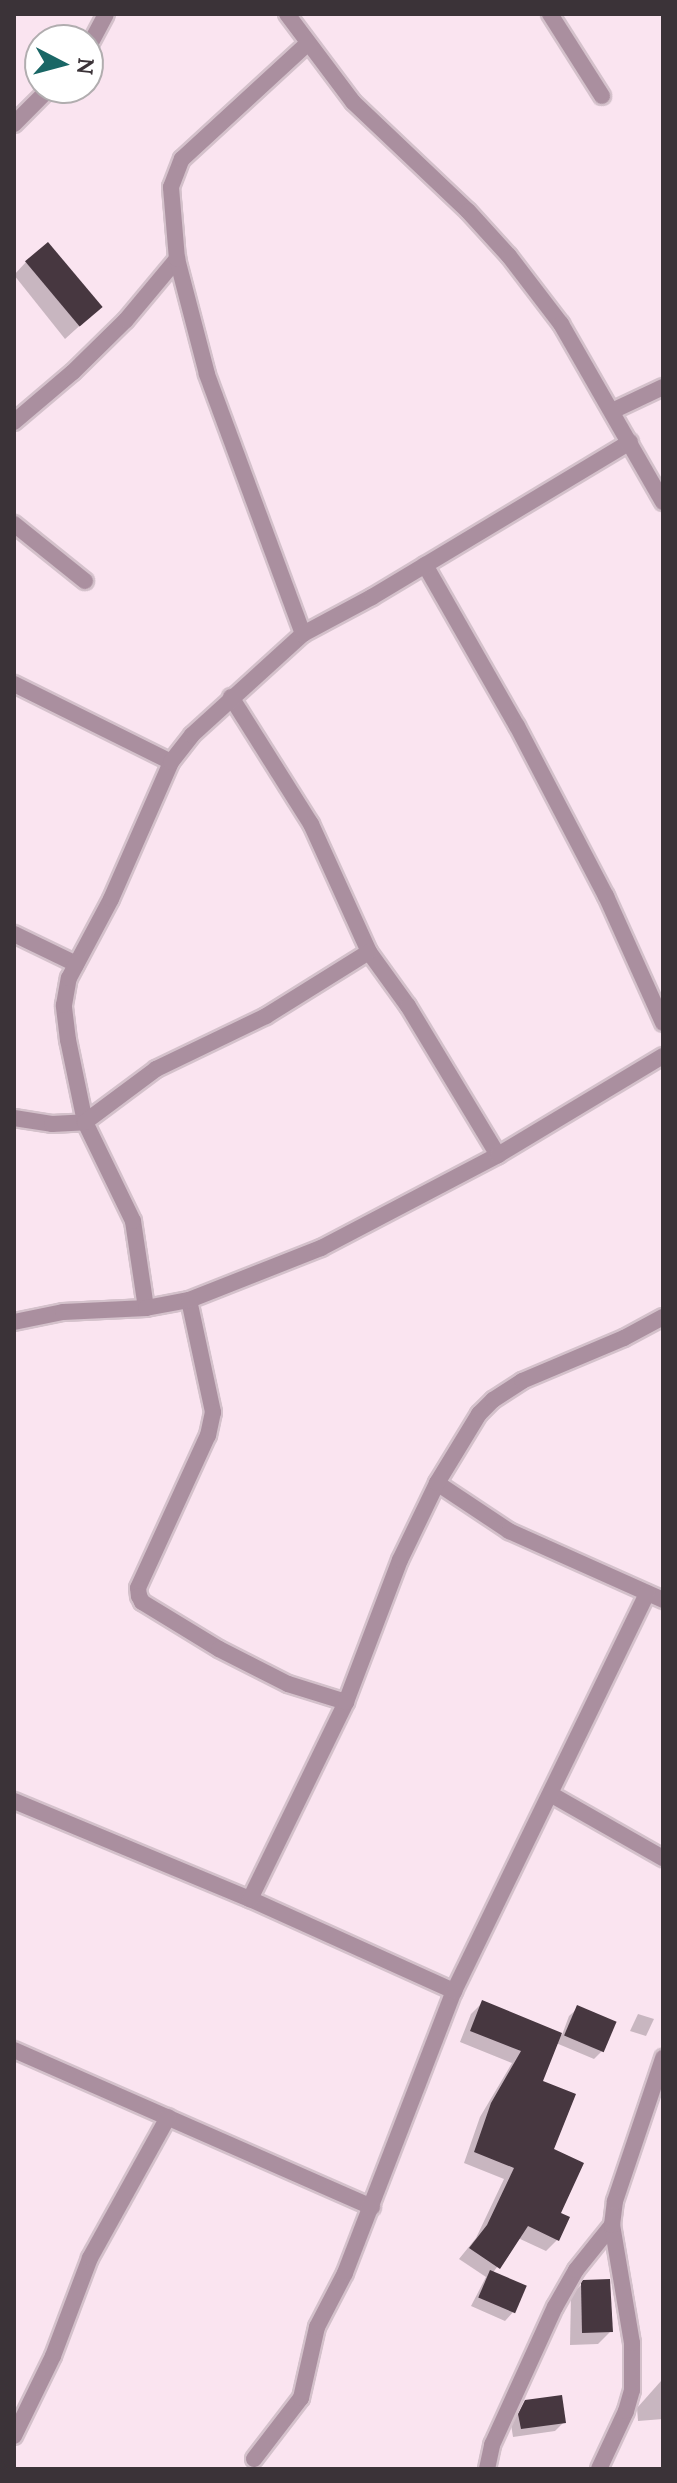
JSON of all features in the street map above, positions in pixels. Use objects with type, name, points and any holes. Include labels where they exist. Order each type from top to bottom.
[{"type":"street","points":[[287,14],[307,44],[382,133],[468,211],[509,256],[561,324],[663,502]]},
{"type":"street","points":[[550,14],[602,96]]},
{"type":"street","points":[[303,634],[207,374],[177,259],[171,187],[182,159],[307,44]]},
{"type":"street","points":[[14,124],[34,104]]},
{"type":"street","points":[[14,422],[73,372],[126,320],[177,259]]},
{"type":"street","points":[[612,411],[663,387]]},
{"type":"street","points":[[146,1308],[133,1221],[85,1122],[64,1005],[69,978],[111,899],[137,832],[171,762],[192,735],[231,697],[303,634],[630,442]]},
{"type":"street","points":[[14,524],[85,581]]},
{"type":"street","points":[[425,565],[517,726],[606,896],[663,1023]]},
{"type":"street","points":[[14,684],[171,762]]},
{"type":"street","points":[[231,697],[311,824],[369,952],[408,1006],[498,1155]]},
{"type":"street","points":[[14,934],[76,964]]},
{"type":"street","points":[[14,1118],[52,1124],[85,1122],[156,1069],[266,1016],[369,952]]},
{"type":"street","points":[[14,1322],[63,1312],[146,1308],[189,1300],[321,1248],[498,1155],[663,1056]]},
{"type":"street","points":[[189,1300],[213,1412],[208,1435],[138,1588],[139,1596],[142,1602],[219,1649],[288,1684],[346,1702]]},
{"type":"street","points":[[250,1899],[346,1702],[400,1560],[437,1483],[472,1424],[493,1400],[522,1381],[624,1338],[663,1317]]},
{"type":"street","points":[[254,2459],[301,2398],[317,2327],[345,2273],[372,2207],[454,1991],[655,1597],[509,1531],[437,1483]]},
{"type":"street","points":[[552,1795],[663,1858]]},
{"type":"street","points":[[14,1801],[250,1899],[454,1991]]},
{"type":"street","points":[[14,2050],[372,2207]]},
{"type":"street","points":[[599,2469],[626,2411],[632,2390],[632,2343],[612,2225],[615,2201],[663,2058]]},
{"type":"street","points":[[14,2436],[53,2356],[90,2258],[168,2117]]},
{"type":"street","points":[[487,2469],[492,2445],[555,2307],[576,2270],[612,2225]]},
{"type":"building","points":[[48,242],[103,307],[80,326],[25,261]]},
{"type":"building","points":[[482,2000],[562,2033],[543,2081],[576,2094],[554,2149],[584,2163],[561,2213],[570,2217],[559,2241],[528,2226],[500,2269],[469,2248],[487,2225],[514,2168],[474,2152],[491,2103],[521,2051],[470,2031]]},
{"type":"building","points":[[577,2005],[617,2022],[604,2052],[564,2035]]},
{"type":"building","points":[[490,2270],[527,2286],[515,2313],[478,2298]]},
{"type":"building","points":[[610,2279],[613,2332],[582,2333],[581,2283],[583,2280]]},
{"type":"building","points":[[562,2395],[566,2423],[521,2429],[518,2414],[525,2400]]}]
